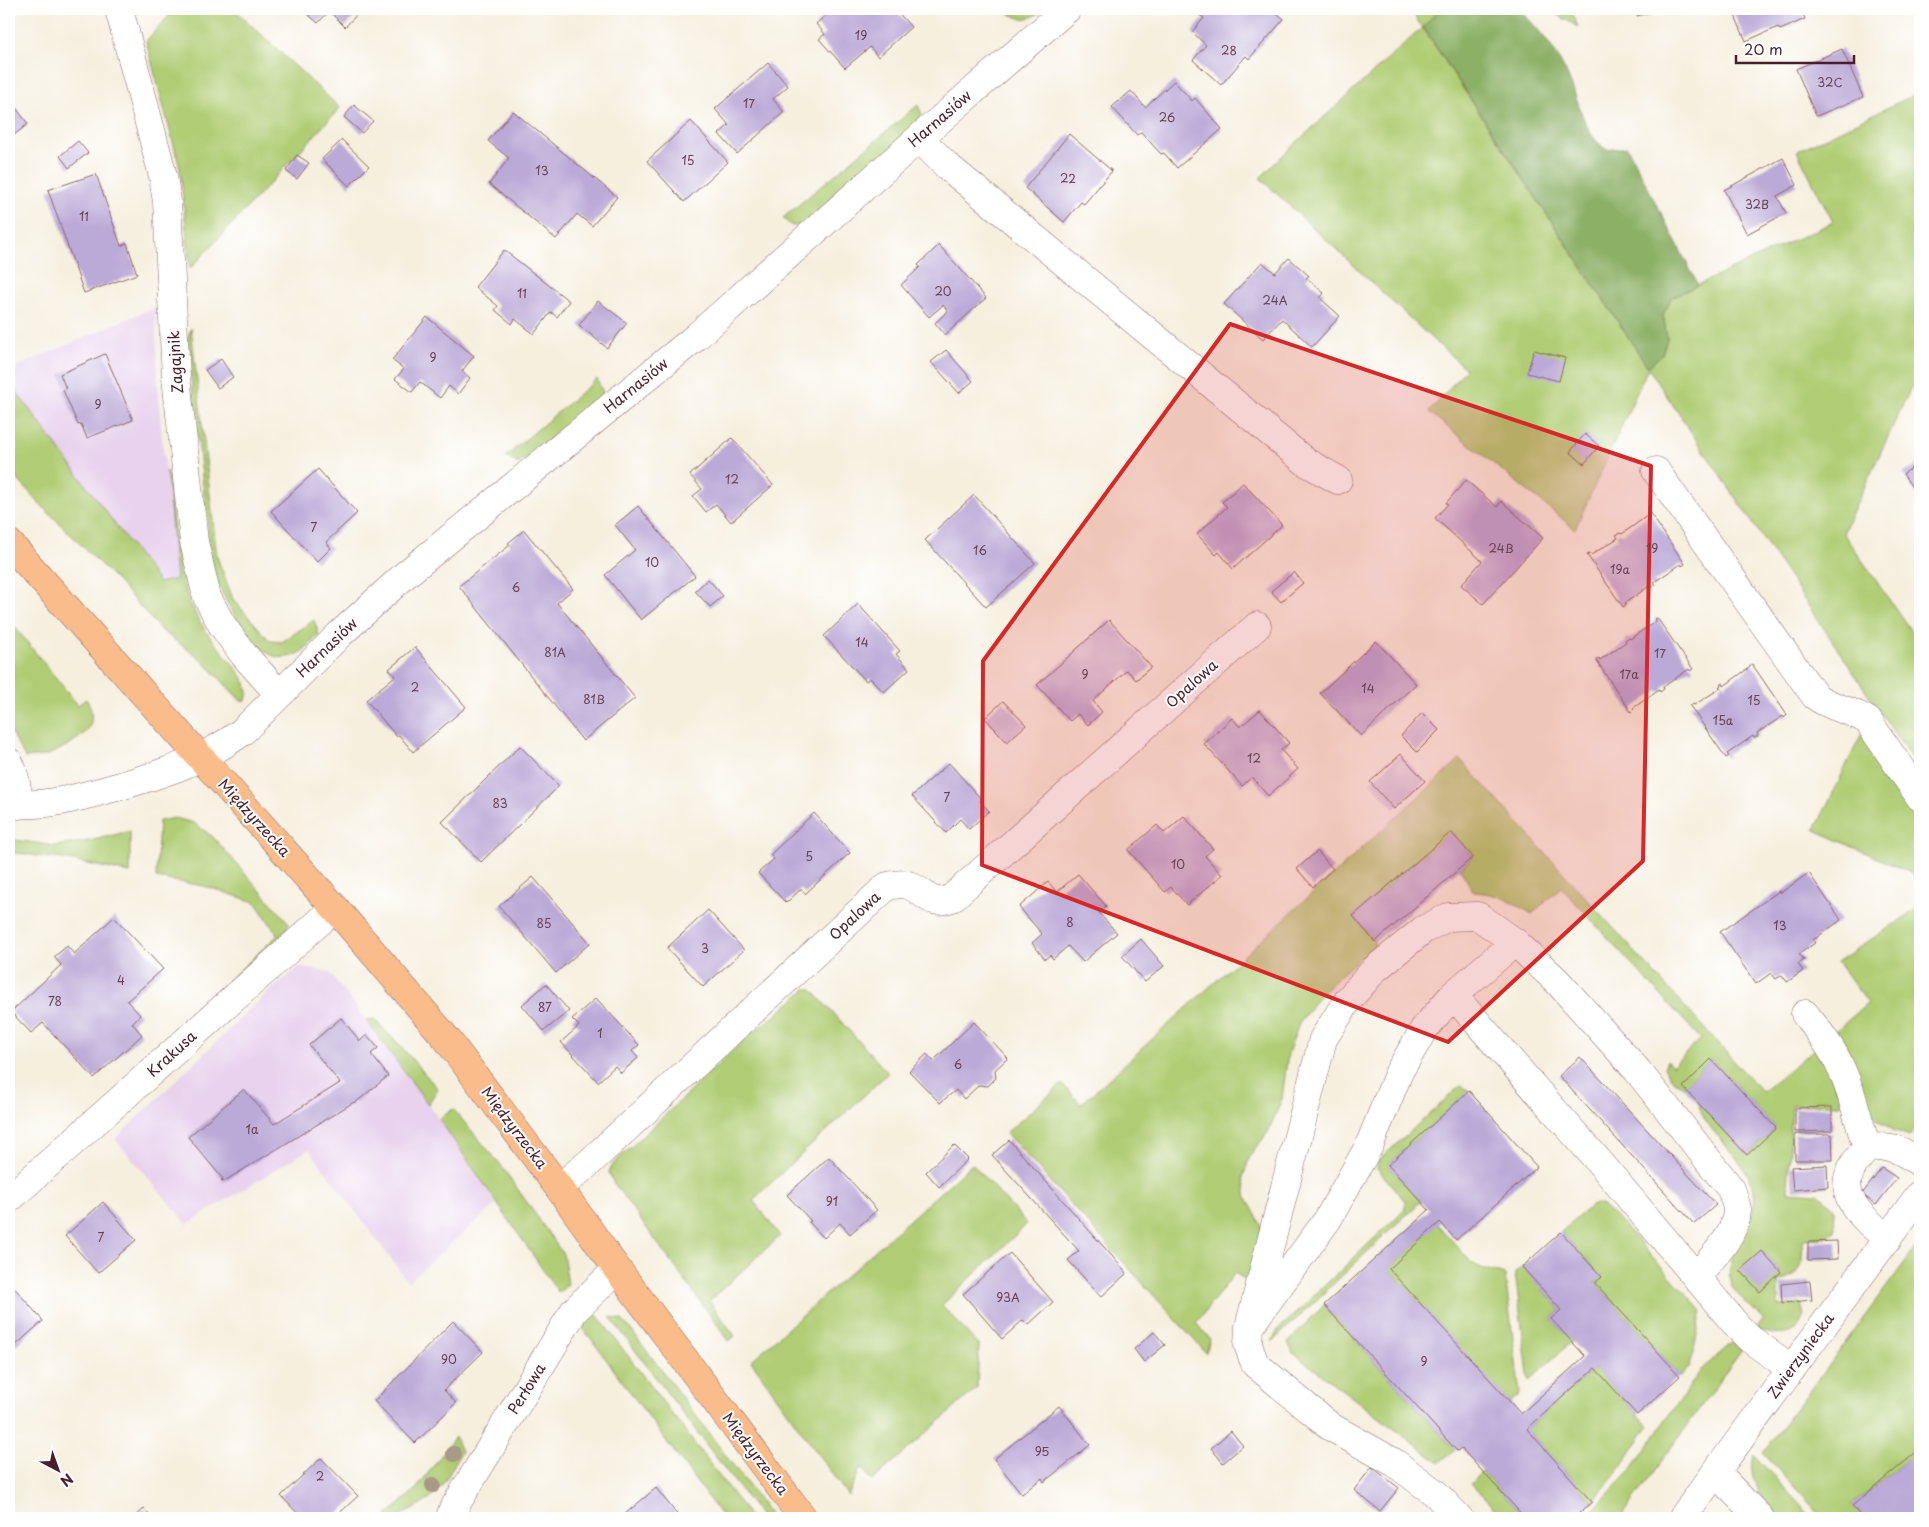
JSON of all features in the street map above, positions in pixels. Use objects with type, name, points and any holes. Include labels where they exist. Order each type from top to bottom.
[{"type":"main road","name":"Międzyrzecka","points":[[9,543],[335,908],[446,1038],[803,1518]]},
{"type":"street","name":"Zagajnik","points":[[119,9],[163,176],[167,202],[176,377],[196,552],[207,597],[222,626],[244,655],[279,694]]},
{"type":"street","name":"Harnasiów","points":[[200,758],[223,746],[242,732],[339,635],[404,575],[696,338],[918,138],[1068,9]]},
{"type":"street","points":[[918,138],[946,165],[1306,462],[1338,480]]},
{"type":"street","points":[[1656,471],[1815,696],[1827,705],[1858,714],[1868,721],[1920,797]]},
{"type":"street","name":"Opalowa","points":[[559,1188],[590,1162],[887,886],[907,885],[933,901],[942,902],[952,898],[1257,626]]},
{"type":"street","points":[[9,762],[16,780],[14,805],[46,804],[74,799],[169,772],[200,758]]},
{"type":"street","name":"Krakusa","points":[[9,1199],[335,908]]},
{"type":"street","points":[[1459,1518],[1435,1494],[1395,1463],[1330,1427],[1256,1364],[1248,1345],[1249,1327],[1323,1039],[1348,1000],[1375,969],[1423,930],[1448,917],[1478,916],[1515,942],[1558,981],[1637,1070],[1731,1189],[1737,1210],[1732,1229],[1719,1250],[1696,1276]]},
{"type":"street","points":[[1249,1327],[1328,1219],[1369,1146],[1399,1072],[1424,1029],[1454,995],[1515,942]]},
{"type":"street","points":[[1454,995],[1750,1339],[1792,1369]]},
{"type":"street","points":[[1805,1014],[1836,1058],[1849,1089],[1867,1149]]},
{"type":"street","points":[[1888,1239],[1861,1216],[1852,1204],[1848,1190],[1848,1175],[1854,1162],[1867,1149],[1881,1145],[1896,1148],[1920,1163]]},
{"type":"street","name":"Zwierzyniecka","points":[[1682,1518],[1920,1194]]},
{"type":"street","name":"Perłowa","points":[[443,1516],[574,1311],[617,1269]]},
{"type":"street","points":[[1716,1473],[1760,1518]]},
{"type":"highlighted area","points":[[1230,324],[1651,466],[1643,861],[1448,1042],[982,865],[983,661]]},
{"type":"shaded area","points":[[155,307],[159,406],[176,579],[159,583],[9,382],[9,370]]},
{"type":"shaded area","points":[[299,967],[329,972],[411,1078],[496,1204],[408,1282],[309,1149],[187,1224],[115,1139],[265,995]]},
{"type":"green space","points":[[175,9],[234,9],[340,108],[190,269],[180,168],[146,41]]},
{"type":"green space","points":[[1003,9],[1044,9],[1029,18],[1019,18]]},
{"type":"green space","points":[[1411,9],[1440,9],[1423,28],[1648,367],[1662,354],[1667,338],[1663,315],[1672,297],[1833,222],[1797,151],[1920,92],[1920,368],[1843,533],[1920,644],[1920,771],[1648,368],[1575,529],[1429,412],[1466,369],[1260,178],[1422,28]]},
{"type":"green space","points":[[1440,9],[1518,9],[1542,34],[1562,63],[1584,120],[1593,137],[1607,150],[1627,147],[1698,285],[1672,297],[1663,315],[1667,338],[1662,354],[1648,367],[1423,27]]},
{"type":"green space","points":[[1551,9],[1571,9],[1578,27],[1556,14]]},
{"type":"green space","points":[[918,105],[922,115],[917,125],[801,225],[792,226],[783,218]]},
{"type":"green space","points":[[191,328],[217,557],[233,599],[270,641],[282,642],[314,620],[319,635],[297,655],[277,657],[270,654],[253,640],[232,610],[216,576],[211,557],[187,340]]},
{"type":"green space","points":[[597,379],[604,395],[519,464],[505,457]]},
{"type":"green space","points":[[9,382],[159,583],[176,579],[167,471],[178,560],[187,594],[198,619],[246,683],[248,692],[246,701],[241,701],[201,659],[162,631],[118,582],[39,503],[9,470]]},
{"type":"green space","points":[[9,620],[78,705],[86,699],[91,710],[91,722],[85,733],[70,744],[48,755],[25,758],[9,729]]},
{"type":"green space","points":[[1861,735],[1920,824],[1920,877],[1815,830]]},
{"type":"green space","points":[[1460,759],[1762,1092],[1819,1045],[1842,1104],[1792,1105],[1788,1192],[1818,1194],[1834,1208],[1835,1231],[1826,1238],[1802,1239],[1803,1260],[1796,1274],[1778,1282],[1778,1306],[1801,1304],[1804,1315],[1797,1328],[1787,1334],[1771,1334],[1756,1329],[1763,1319],[1733,1288],[1729,1274],[1735,1251],[1752,1215],[1754,1190],[1743,1167],[1708,1124],[1699,1104],[1747,1155],[1776,1128],[1711,1059],[1683,1087],[1673,1080],[1664,1068],[1667,1060],[1672,1066],[1701,1039],[1561,887],[1532,914],[1505,899],[1491,894],[1474,892],[1460,869],[1473,857],[1451,832],[1353,916],[1375,942],[1373,956],[1359,958],[1317,998],[1299,1024],[1288,1053],[1282,1099],[1268,1132],[1250,1156],[1243,1177],[1247,1198],[1262,1227],[1252,1285],[1235,1273],[1196,1323],[1210,1339],[1206,1353],[1006,1133],[1062,1084],[1081,1104]],"holes":[[[1762,1251],[1781,1272],[1741,1270]]]},
{"type":"green space","points":[[175,818],[194,823],[213,837],[289,923],[285,933],[217,995],[214,994],[278,935],[255,902],[204,886],[156,878],[159,821]]},
{"type":"green space","points":[[130,831],[130,873],[69,860],[9,852],[9,839],[55,846],[89,841]]},
{"type":"green space","points":[[1920,907],[1920,1123],[1910,1136],[1893,1130],[1876,1119],[1829,1037],[1868,1003],[1837,962]]},
{"type":"green space","points":[[806,989],[811,989],[888,1073],[753,1200],[780,1236],[709,1301],[735,1336],[729,1341],[613,1182],[609,1172],[612,1165],[756,1029],[775,1016]]},
{"type":"green space","points":[[374,1019],[438,1089],[428,1104],[366,1020]]},
{"type":"green space","points":[[1461,1085],[1469,1091],[1388,1165],[1421,1201],[1272,1342],[1278,1330],[1405,1209],[1405,1201],[1377,1168],[1378,1161]]},
{"type":"green space","points":[[453,1109],[500,1164],[563,1254],[568,1284],[559,1293],[439,1119]]},
{"type":"green space","points":[[972,1164],[1027,1224],[942,1305],[979,1346],[977,1388],[872,1481],[861,1467],[848,1496],[751,1361]]},
{"type":"green space","points":[[1596,1204],[1601,1205],[1614,1215],[1702,1311],[1690,1367],[1680,1376],[1595,1283],[1602,1277],[1561,1232],[1589,1207]]},
{"type":"green space","points":[[1437,1224],[1472,1263],[1481,1268],[1505,1275],[1520,1394],[1510,1403],[1389,1269]]},
{"type":"green space","points":[[1920,1242],[1920,1449],[1852,1505],[1862,1518],[1823,1518],[1763,1453]]},
{"type":"green space","points":[[1522,1267],[1561,1310],[1551,1319],[1572,1341],[1529,1381],[1515,1273]]},
{"type":"green space","points":[[1324,1305],[1455,1450],[1440,1463],[1293,1353],[1288,1342]]},
{"type":"green space","points":[[597,1315],[751,1518],[723,1518],[583,1328],[587,1320]]},
{"type":"green space","points":[[610,1317],[622,1320],[628,1326],[773,1518],[762,1518]]},
{"type":"green space","points":[[1733,1342],[1737,1348],[1742,1350],[1620,1518],[1585,1518],[1631,1470],[1701,1370]]},
{"type":"green space","points":[[1595,1368],[1648,1426],[1616,1474],[1592,1502],[1527,1429]]},
{"type":"green space","points":[[455,1437],[461,1452],[451,1471],[434,1495],[418,1507],[399,1516],[385,1518],[417,1488]]},
{"type":"green space","points":[[1753,1454],[1812,1518],[1778,1518],[1766,1504],[1757,1489],[1752,1472]]},
{"type":"green space","points":[[1482,1471],[1525,1518],[1503,1518],[1470,1483]]},
{"type":"building","points":[[302,9],[362,9],[345,27],[329,11],[318,23]]},
{"type":"building","points":[[832,9],[895,9],[911,27],[878,57],[870,47],[845,68],[819,39],[825,34],[816,24]]},
{"type":"building","points":[[1204,9],[1272,9],[1284,19],[1249,59],[1246,56],[1221,85],[1193,60],[1206,45],[1192,32],[1204,18],[1199,15]]},
{"type":"building","points":[[1636,9],[1662,9],[1637,16]]},
{"type":"building","points":[[1732,9],[1801,9],[1805,19],[1780,30],[1778,27],[1746,41]]},
{"type":"building","points":[[1842,49],[1863,97],[1816,116],[1796,69]]},
{"type":"building","points":[[768,63],[788,86],[773,99],[784,112],[737,154],[719,134],[729,125],[715,109]]},
{"type":"building","points":[[1174,81],[1192,101],[1195,98],[1222,129],[1177,168],[1141,132],[1137,135],[1112,107],[1131,91],[1145,107]]},
{"type":"building","points":[[9,98],[28,124],[9,139]]},
{"type":"building","points":[[354,105],[373,121],[362,133],[344,117]]},
{"type":"building","points":[[513,111],[617,197],[592,226],[577,214],[556,239],[489,184],[509,158],[488,141]]},
{"type":"building","points":[[691,121],[728,162],[684,202],[647,161]]},
{"type":"building","points":[[1069,134],[1112,171],[1084,204],[1081,202],[1064,222],[1025,188]]},
{"type":"building","points":[[342,140],[369,166],[349,186],[322,159]]},
{"type":"building","points":[[78,141],[88,153],[69,168],[60,156]]},
{"type":"building","points":[[297,155],[309,163],[297,179],[286,171]]},
{"type":"building","points":[[1783,158],[1797,185],[1777,196],[1786,213],[1747,234],[1724,190]]},
{"type":"building","points":[[96,174],[121,246],[127,243],[137,274],[84,293],[48,190]]},
{"type":"building","points":[[939,245],[986,298],[945,335],[935,323],[948,311],[943,305],[929,317],[901,285]]},
{"type":"building","points":[[504,250],[569,301],[557,317],[551,312],[534,334],[515,319],[512,324],[495,310],[498,306],[475,287]]},
{"type":"building","points":[[1289,258],[1309,276],[1306,278],[1324,293],[1320,298],[1340,316],[1312,347],[1282,319],[1263,339],[1224,304],[1262,262],[1275,273]]},
{"type":"building","points":[[598,301],[627,323],[607,348],[579,325]]},
{"type":"building","points":[[427,317],[474,356],[462,371],[470,378],[458,394],[449,386],[440,398],[420,382],[412,392],[395,379],[404,369],[392,360]]},
{"type":"building","points":[[946,350],[973,381],[959,393],[931,362]]},
{"type":"building","points":[[1534,350],[1565,358],[1559,381],[1527,373]]},
{"type":"building","points":[[105,354],[133,420],[87,438],[81,424],[78,425],[63,390],[66,389],[60,374]]},
{"type":"building","points":[[221,359],[233,377],[218,388],[205,370]]},
{"type":"building","points":[[1585,434],[1599,446],[1584,464],[1570,452]]},
{"type":"building","points":[[732,438],[773,485],[731,522],[716,504],[706,512],[693,496],[702,489],[690,475]]},
{"type":"building","points":[[1920,462],[1920,499],[1903,474]]},
{"type":"building","points":[[318,469],[357,513],[326,542],[331,548],[317,562],[271,511]]},
{"type":"building","points":[[1466,480],[1497,507],[1501,501],[1543,538],[1483,604],[1461,585],[1482,561],[1435,518]]},
{"type":"building","points":[[1243,483],[1282,525],[1233,569],[1219,552],[1216,555],[1197,534],[1227,507],[1222,502]]},
{"type":"building","points":[[974,495],[1035,563],[986,607],[925,540]]},
{"type":"building","points":[[638,506],[695,576],[641,620],[605,575],[635,550],[615,525]]},
{"type":"building","points":[[1650,513],[1685,564],[1682,566],[1681,564],[1654,582],[1656,585],[1652,587],[1651,585],[1625,603],[1626,605],[1623,607],[1587,555],[1591,555],[1618,538],[1616,535],[1622,534]]},
{"type":"building","points":[[524,530],[573,589],[557,603],[635,698],[583,741],[459,586],[510,545],[508,543]]},
{"type":"building","points":[[1294,572],[1303,583],[1281,602],[1271,591]]},
{"type":"building","points":[[708,579],[723,596],[710,607],[695,591]]},
{"type":"building","points":[[858,604],[900,651],[896,654],[909,669],[884,692],[870,678],[866,681],[824,636]]},
{"type":"building","points":[[1657,618],[1693,669],[1690,671],[1689,669],[1663,687],[1664,689],[1660,692],[1659,690],[1633,708],[1631,712],[1596,660],[1599,658],[1600,660],[1626,642],[1626,639],[1630,639],[1656,621],[1655,619]]},
{"type":"building","points":[[1109,620],[1151,667],[1136,680],[1127,670],[1093,701],[1102,712],[1088,725],[1078,714],[1070,721],[1037,685]]},
{"type":"building","points":[[1376,641],[1416,684],[1361,736],[1320,693]]},
{"type":"building","points":[[415,647],[466,707],[413,752],[399,735],[397,737],[366,700],[395,676],[389,669]]},
{"type":"building","points":[[1752,664],[1787,715],[1757,733],[1758,736],[1754,738],[1753,736],[1727,754],[1729,756],[1726,758],[1690,706],[1721,688],[1719,687],[1723,683],[1724,686]]},
{"type":"building","points":[[1003,701],[1026,725],[1007,742],[985,718]]},
{"type":"building","points":[[1260,710],[1289,743],[1281,750],[1298,769],[1268,796],[1252,777],[1242,786],[1204,744],[1232,718],[1240,727]]},
{"type":"building","points":[[1422,713],[1439,730],[1417,752],[1401,736]]},
{"type":"building","points":[[520,746],[559,786],[481,862],[442,822]]},
{"type":"building","points":[[1401,754],[1425,781],[1394,809],[1370,782]]},
{"type":"building","points":[[949,763],[982,800],[980,801],[989,811],[969,829],[960,819],[946,833],[912,796]]},
{"type":"building","points":[[814,813],[850,853],[805,894],[801,889],[786,903],[758,873],[774,859],[770,855]]},
{"type":"building","points":[[1184,816],[1213,849],[1205,856],[1222,875],[1187,905],[1171,887],[1165,892],[1128,850],[1157,825],[1164,833]]},
{"type":"building","points":[[1451,832],[1473,857],[1375,942],[1353,916]]},
{"type":"building","points":[[1317,851],[1333,869],[1313,887],[1297,869]]},
{"type":"building","points":[[1809,873],[1841,920],[1813,940],[1815,943],[1799,954],[1804,960],[1798,964],[1803,971],[1787,982],[1782,975],[1776,979],[1771,973],[1756,984],[1720,932],[1779,891],[1780,893]]},
{"type":"building","points":[[1078,874],[1106,906],[1099,913],[1117,933],[1083,962],[1068,946],[1053,959],[1050,955],[1045,959],[1032,943],[1042,934],[1019,907],[1048,882],[1057,892]]},
{"type":"building","points":[[533,877],[590,943],[556,973],[499,906]]},
{"type":"building","points":[[708,910],[744,950],[703,987],[667,948]]},
{"type":"building","points":[[114,917],[163,969],[127,1001],[140,1015],[132,1023],[142,1035],[94,1078],[43,1023],[31,1033],[11,1012],[61,965],[54,957],[67,946],[74,954]]},
{"type":"building","points":[[1141,939],[1164,966],[1145,982],[1122,956]]},
{"type":"building","points":[[546,984],[569,1011],[544,1031],[522,1005]]},
{"type":"building","points":[[596,998],[639,1045],[632,1051],[638,1058],[621,1073],[615,1066],[598,1082],[561,1042],[579,1026],[572,1019]]},
{"type":"building","points":[[341,1018],[360,1041],[367,1035],[378,1048],[371,1054],[388,1076],[355,1103],[223,1182],[221,1180],[223,1179],[188,1137],[244,1089],[274,1124],[340,1083],[309,1045]]},
{"type":"building","points":[[974,1022],[1008,1058],[995,1070],[996,1078],[988,1086],[979,1085],[964,1099],[956,1090],[940,1103],[909,1071],[927,1054],[933,1061]]},
{"type":"building","points":[[1580,1057],[1716,1205],[1694,1224],[1559,1076]]},
{"type":"building","points":[[1711,1059],[1776,1128],[1747,1155],[1683,1087]]},
{"type":"building","points":[[1469,1091],[1537,1167],[1456,1240],[1440,1222],[1389,1269],[1521,1414],[1585,1356],[1551,1319],[1561,1310],[1522,1267],[1561,1232],[1602,1277],[1595,1283],[1680,1376],[1637,1415],[1595,1368],[1527,1429],[1592,1502],[1574,1518],[1525,1518],[1461,1448],[1457,1451],[1324,1305],[1429,1210],[1388,1165]]},
{"type":"building","points":[[1832,1107],[1832,1131],[1795,1132],[1795,1108]]},
{"type":"building","points":[[1795,1134],[1832,1134],[1833,1160],[1795,1160]]},
{"type":"building","points":[[1009,1140],[1127,1273],[1101,1297],[1068,1260],[1079,1251],[992,1155]]},
{"type":"building","points":[[954,1145],[968,1159],[939,1187],[926,1172]]},
{"type":"building","points":[[829,1157],[877,1210],[850,1234],[840,1223],[824,1238],[787,1195]]},
{"type":"building","points":[[1827,1165],[1828,1187],[1793,1190],[1791,1167]]},
{"type":"building","points":[[1882,1168],[1897,1178],[1876,1205],[1862,1194]]},
{"type":"building","points":[[103,1202],[136,1240],[98,1273],[65,1236]]},
{"type":"building","points":[[1837,1241],[1838,1259],[1808,1260],[1808,1242]]},
{"type":"building","points":[[1762,1251],[1781,1272],[1760,1292],[1740,1270]]},
{"type":"building","points":[[1010,1253],[1053,1302],[1028,1325],[1023,1320],[1002,1339],[963,1294]]},
{"type":"building","points":[[1810,1281],[1812,1300],[1782,1303],[1781,1284]]},
{"type":"building","points":[[11,1284],[43,1321],[9,1351],[9,1286]]},
{"type":"building","points":[[453,1321],[483,1352],[444,1390],[456,1403],[415,1443],[374,1401]]},
{"type":"building","points":[[1154,1332],[1165,1345],[1144,1362],[1134,1349]]},
{"type":"building","points":[[1059,1406],[1090,1445],[1044,1482],[1042,1478],[1022,1494],[994,1459]]},
{"type":"building","points":[[1231,1431],[1243,1446],[1223,1463],[1211,1448]]},
{"type":"building","points":[[1920,1449],[1920,1518],[1862,1518],[1852,1506]]},
{"type":"building","points":[[321,1458],[358,1496],[334,1518],[302,1518],[281,1496]]},
{"type":"building","points":[[1372,1467],[1399,1488],[1380,1511],[1354,1490]]},
{"type":"building","points":[[656,1488],[680,1518],[628,1518],[625,1514]]},
{"type":"building","points":[[144,1509],[152,1518],[134,1518]]}]
